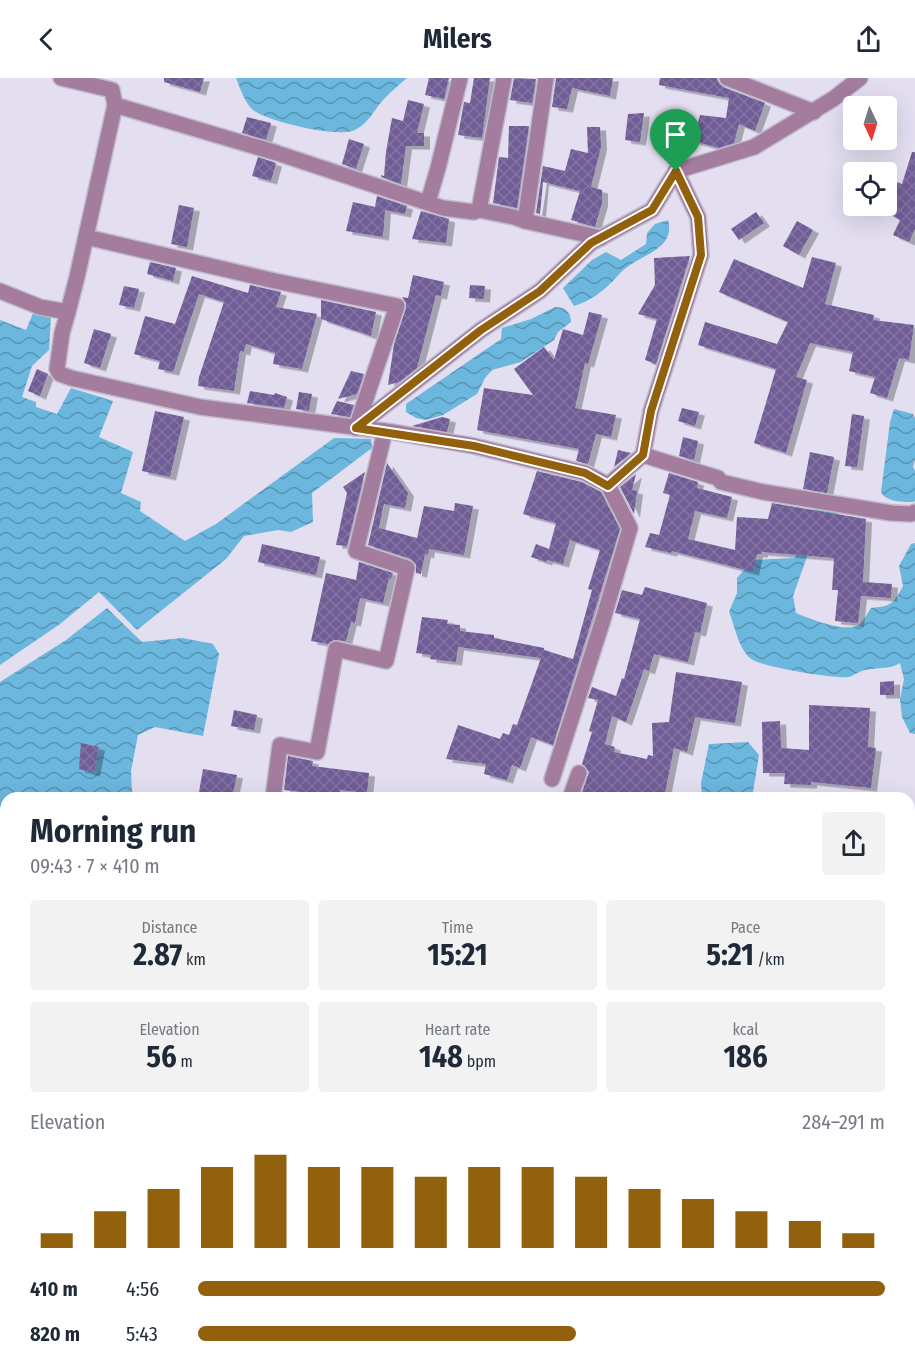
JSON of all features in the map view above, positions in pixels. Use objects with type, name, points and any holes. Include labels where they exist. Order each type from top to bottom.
[{"type":"street","points":[[61,78],[112,90],[114,105],[58,356],[57,369],[60,374],[200,407],[385,431],[474,446],[585,473],[608,486],[630,528],[552,779]]},
{"type":"street","points":[[428,202],[460,78]]},
{"type":"street","points":[[479,210],[504,78]]},
{"type":"street","points":[[525,221],[546,78]]},
{"type":"street","points":[[727,78],[814,112]]},
{"type":"street","points":[[356,428],[481,330],[540,291],[591,243],[652,210],[676,171],[754,147],[814,112],[860,78]]},
{"type":"street","points":[[114,105],[278,153],[443,208],[474,212],[479,210],[601,238]]},
{"type":"street","points":[[608,486],[643,455],[651,411],[701,255],[698,217],[676,171]]},
{"type":"street","points":[[86,237],[397,306],[356,428]]},
{"type":"street","points":[[0,291],[40,307],[68,312]]},
{"type":"street","points":[[274,792],[280,745],[317,752],[336,649],[386,661],[407,568],[356,551],[385,431]]},
{"type":"street","points":[[643,455],[718,478],[721,482],[763,492],[891,513],[911,514],[915,512]]},
{"type":"street","points":[[572,792],[579,773]]},
{"type":"water","points":[[236,78],[407,78],[386,97],[360,127],[346,132],[334,132],[304,128],[261,115],[248,103]]},
{"type":"water","points":[[668,220],[669,230],[663,244],[624,269],[595,296],[574,306],[563,288],[592,260],[606,252],[621,260],[646,244],[647,233],[655,224]]},
{"type":"water","points":[[555,307],[566,310],[571,322],[558,332],[554,340],[521,362],[492,370],[477,394],[443,415],[426,420],[416,418],[406,412],[406,404],[501,339],[502,328],[531,319]]},
{"type":"water","points":[[34,311],[51,317],[49,350],[32,366],[22,397],[36,402],[36,407],[57,414],[71,388],[113,401],[99,437],[133,452],[121,493],[141,502],[140,511],[185,541],[216,524],[334,438],[371,439],[372,448],[312,493],[313,522],[291,532],[278,530],[244,536],[226,559],[137,630],[99,592],[60,624],[0,665],[0,320],[26,330]]},
{"type":"water","points":[[894,409],[913,414],[915,418],[913,467],[915,501],[913,502],[890,500],[881,492],[890,422]]},
{"type":"water","points":[[820,505],[837,512],[840,531],[808,554],[793,596],[796,613],[802,616],[838,626],[854,627],[860,624],[871,608],[888,605],[897,597],[903,586],[899,566],[911,544],[915,543],[915,734],[910,733],[902,717],[900,699],[904,679],[900,663],[892,667],[869,669],[848,677],[815,674],[784,669],[753,660],[744,651],[738,638],[729,612],[737,593],[737,578],[753,560],[795,558],[806,517]]},
{"type":"water","points":[[107,608],[142,642],[183,638],[213,644],[219,654],[203,736],[155,727],[138,735],[131,771],[133,792],[0,792],[0,682],[66,640]]},
{"type":"water","points":[[748,742],[759,755],[753,792],[702,792],[701,783],[709,744]]},
{"type":"building","points":[[164,78],[204,78],[200,92],[164,82]]},
{"type":"building","points":[[429,78],[449,78],[444,99],[425,95]]},
{"type":"building","points":[[474,78],[490,78],[482,138],[458,135],[464,102],[470,103]]},
{"type":"building","points":[[514,78],[536,79],[532,103],[510,100]]},
{"type":"building","points":[[556,78],[613,78],[610,96],[572,88],[567,109],[552,107]]},
{"type":"building","points":[[660,78],[717,78],[723,87],[765,103],[755,131],[739,124],[734,143],[719,148],[693,141],[700,115],[726,118],[729,98],[659,85]]},
{"type":"building","points":[[408,100],[424,104],[417,133],[424,133],[424,146],[406,146],[401,184],[381,177],[381,175],[384,176],[392,118],[403,121]]},
{"type":"building","points":[[644,113],[640,142],[625,140],[628,114]]},
{"type":"building","points":[[247,117],[271,123],[266,140],[242,133]]},
{"type":"building","points":[[509,126],[529,126],[517,208],[493,203],[499,157],[508,158]]},
{"type":"building","points":[[587,127],[600,127],[601,147],[591,187],[602,190],[602,203],[595,227],[571,220],[580,191],[543,182],[540,214],[536,213],[543,166],[565,171],[571,149],[588,153]]},
{"type":"building","points":[[349,139],[364,144],[356,169],[342,164]]},
{"type":"building","points":[[912,152],[915,152],[915,229],[909,242],[893,235],[900,220],[893,216],[897,216],[897,182],[902,184]]},
{"type":"building","points":[[258,157],[276,163],[271,181],[252,176]]},
{"type":"building","points":[[377,196],[407,206],[405,214],[385,210],[383,237],[346,231],[353,202],[375,207]]},
{"type":"building","points":[[179,205],[194,208],[187,247],[171,244]]},
{"type":"building","points":[[421,211],[449,219],[446,243],[412,239]]},
{"type":"building","points":[[756,212],[764,223],[739,240],[731,229]]},
{"type":"building","points":[[797,221],[813,230],[799,255],[783,246]]},
{"type":"building","points":[[690,256],[656,364],[645,360],[657,319],[638,314],[655,285],[654,258]]},
{"type":"building","points":[[812,257],[836,263],[825,304],[874,315],[873,320],[914,325],[909,360],[899,358],[887,398],[870,393],[875,377],[849,371],[853,352],[810,343],[796,377],[807,380],[786,453],[754,443],[776,369],[698,345],[705,322],[777,344],[788,322],[719,292],[734,259],[803,288]]},
{"type":"building","points":[[150,262],[176,268],[173,281],[147,274]]},
{"type":"building","points":[[413,275],[444,282],[441,296],[436,295],[417,368],[399,382],[388,385],[394,344],[406,308],[402,297],[408,298]]},
{"type":"building","points":[[192,276],[248,293],[250,285],[281,292],[276,307],[317,314],[302,369],[273,364],[275,353],[246,344],[244,352],[240,351],[234,391],[198,386],[224,302],[199,294],[173,372],[158,369],[160,361],[134,354],[145,316],[175,324]]},
{"type":"building","points":[[470,285],[485,286],[484,299],[469,298]]},
{"type":"building","points":[[124,286],[139,289],[134,308],[119,305]]},
{"type":"building","points":[[321,300],[376,312],[371,336],[321,319]]},
{"type":"building","points":[[589,312],[602,315],[588,364],[585,363],[575,408],[616,415],[611,437],[596,434],[588,464],[576,461],[579,449],[477,430],[484,388],[533,395],[514,369],[544,347],[554,360],[563,329],[583,335]]},
{"type":"building","points":[[94,329],[111,334],[100,368],[84,363]]},
{"type":"building","points":[[37,369],[48,374],[40,396],[28,391]]},
{"type":"building","points":[[351,371],[364,374],[357,394],[338,399]]},
{"type":"building","points":[[250,391],[274,395],[275,393],[287,397],[284,408],[247,403]]},
{"type":"building","points":[[299,392],[312,394],[309,411],[296,409]]},
{"type":"building","points":[[337,401],[354,405],[350,417],[331,414]]},
{"type":"building","points":[[682,408],[699,412],[695,426],[678,421]]},
{"type":"building","points":[[155,411],[184,417],[170,477],[142,471]]},
{"type":"building","points":[[852,414],[864,416],[857,467],[845,466]]},
{"type":"building","points":[[442,417],[450,419],[447,432],[412,426]]},
{"type":"building","points":[[683,437],[698,441],[694,460],[679,456]]},
{"type":"building","points":[[618,450],[631,453],[614,467]]},
{"type":"building","points":[[810,452],[834,457],[827,493],[803,489]]},
{"type":"building","points":[[387,463],[408,493],[405,508],[384,504],[379,528],[417,538],[424,506],[454,511],[455,503],[473,506],[464,555],[429,549],[428,555],[425,554],[421,574],[416,573],[416,565],[411,559],[368,545]]},
{"type":"building","points":[[537,471],[582,482],[601,492],[620,529],[553,745],[531,737],[520,768],[512,765],[507,780],[484,774],[486,764],[446,759],[458,725],[500,739],[503,733],[509,735],[513,724],[517,725],[541,658],[458,647],[456,662],[430,659],[431,655],[416,653],[422,617],[448,620],[447,624],[460,625],[460,631],[494,635],[494,638],[544,648],[544,650],[573,659],[592,590],[588,589],[600,550],[570,540],[563,564],[531,557],[536,544],[549,549],[556,523],[523,514]]},
{"type":"building","points":[[365,472],[347,546],[336,545],[347,493],[343,487]]},
{"type":"building","points":[[669,473],[698,482],[697,488],[732,497],[727,518],[695,511],[688,539],[735,550],[737,517],[768,519],[772,503],[866,519],[863,582],[892,584],[891,598],[861,596],[858,623],[835,621],[838,590],[832,590],[834,558],[762,552],[762,554],[757,554],[753,572],[672,551],[671,553],[645,547],[650,533],[659,535],[670,495],[663,493]]},
{"type":"building","points":[[636,474],[632,490],[637,491],[634,514],[620,487]]},
{"type":"building","points":[[262,544],[320,557],[316,575],[258,562]]},
{"type":"building","points":[[359,562],[393,573],[391,579],[389,578],[383,603],[360,598],[355,623],[351,622],[346,641],[334,640],[328,644],[311,641],[326,573],[356,580]]},
{"type":"building","points":[[645,587],[707,603],[700,633],[695,632],[688,662],[654,654],[649,671],[644,669],[626,722],[612,716],[605,744],[615,747],[614,752],[647,759],[648,755],[653,756],[652,723],[669,722],[676,672],[742,682],[735,723],[695,717],[687,752],[674,748],[665,792],[582,792],[589,772],[582,764],[592,732],[589,731],[598,700],[588,698],[592,687],[616,696],[622,678],[624,679],[640,619],[615,613],[622,590],[642,595]]},
{"type":"building","points":[[894,681],[894,695],[880,695],[880,682]]},
{"type":"building","points":[[809,705],[870,708],[868,747],[876,748],[871,788],[811,782],[811,785],[784,784],[785,773],[763,773],[762,722],[780,721],[781,748],[809,750]]},
{"type":"building","points":[[234,710],[257,715],[254,730],[231,726]]},
{"type":"building","points":[[81,743],[99,747],[94,773],[79,769]]},
{"type":"building","points":[[288,756],[313,761],[312,766],[369,773],[367,792],[284,790]]},
{"type":"building","points":[[203,769],[237,775],[233,792],[199,792]]},
{"type":"route","points":[[676,171],[698,217],[701,255],[651,411],[643,455],[608,486],[585,473],[474,446],[356,428],[481,330],[540,291],[591,243],[652,210],[676,171]]}]
